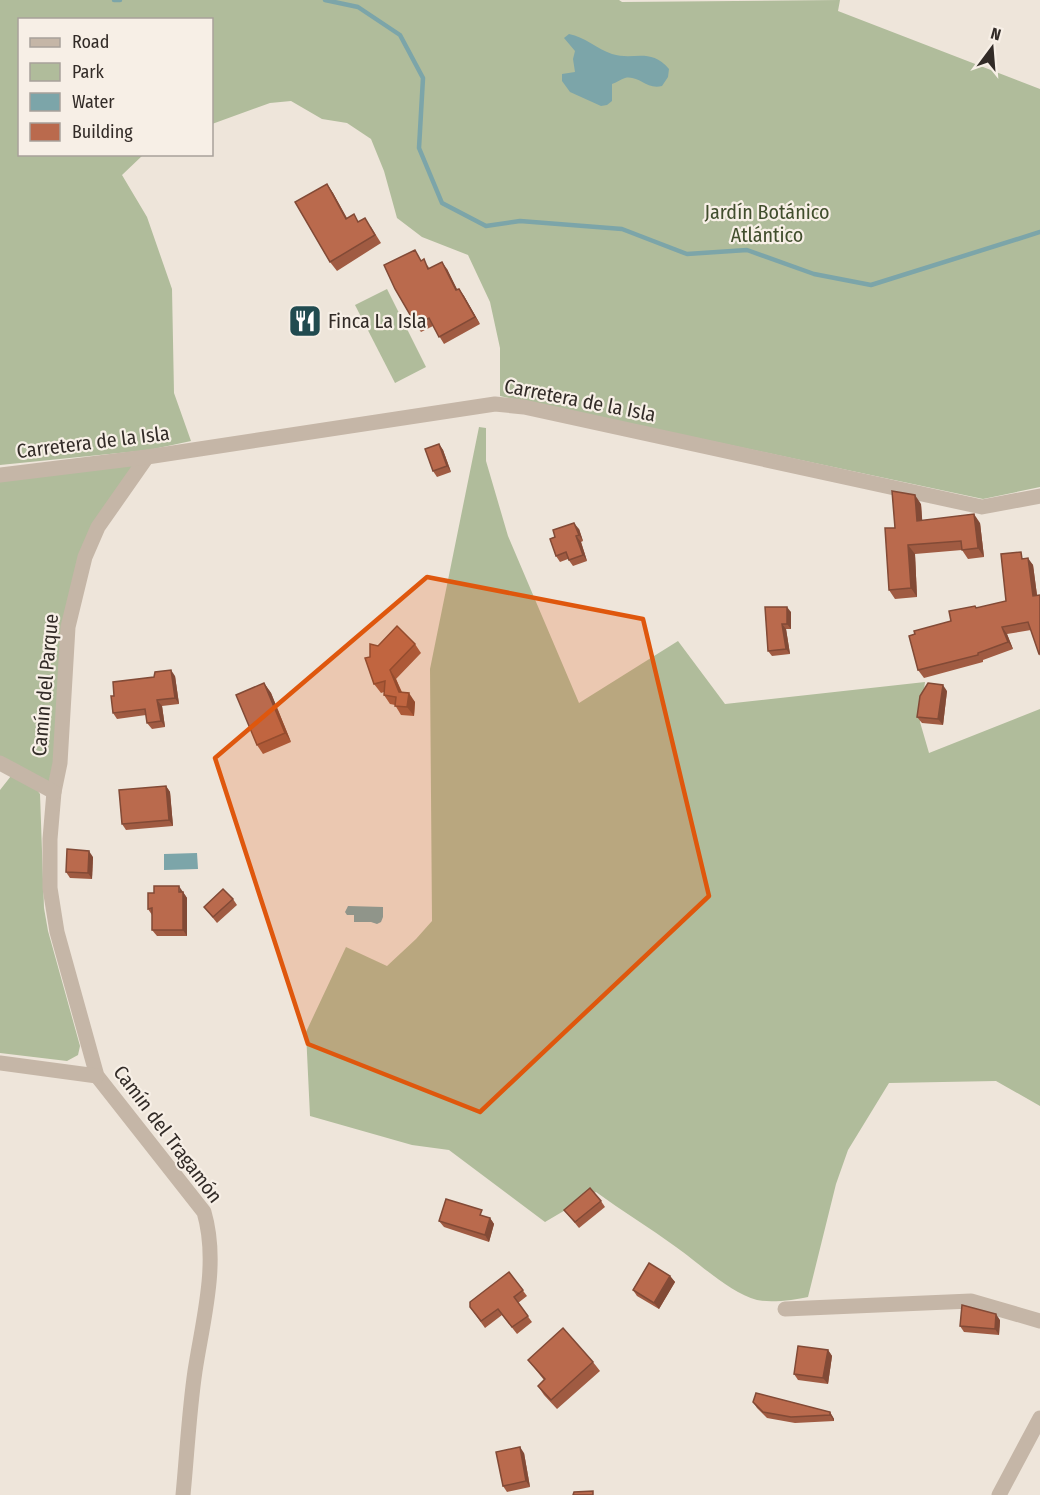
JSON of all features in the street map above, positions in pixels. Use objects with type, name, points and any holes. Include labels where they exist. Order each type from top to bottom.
[{"type":"street","name":"Carretera de la Isla","points":[[0,475],[147,457],[495,404],[524,407],[982,507],[1040,496]]},
{"type":"street","name":"Camín del Parque","points":[[54,792],[60,763],[68,627],[85,557],[98,527],[147,457]]},
{"type":"street","points":[[0,764],[54,792]]},
{"type":"street","name":"Camín del Tragamón","points":[[54,792],[50,839],[50,888],[53,910],[97,1076],[204,1212],[210,1232],[206,1306],[194,1373],[183,1495]]},
{"type":"street","points":[[0,1063],[97,1076]]},
{"type":"street","points":[[785,1309],[971,1301],[1040,1321]]},
{"type":"street","points":[[999,1495],[1040,1418]]},
{"type":"highlighted area","points":[[427,577],[643,619],[709,896],[480,1112],[308,1044],[215,758]]},
{"type":"green space","name":"Jardín Botánico Atlántico","points":[[0,0],[619,0],[622,2],[840,0],[838,11],[1040,89],[1040,487],[983,499],[500,396],[500,348],[490,302],[468,255],[422,237],[397,218],[384,171],[371,139],[347,123],[322,119],[291,101],[270,103],[213,124],[213,18],[18,18],[18,156],[142,156],[122,175],[147,217],[172,289],[174,393],[191,441],[149,450],[0,465]]},
{"type":"green space","points":[[387,289],[426,367],[395,383],[355,305]]},
{"type":"green space","points":[[479,427],[486,428],[486,461],[508,536],[579,703],[678,641],[725,704],[925,682],[920,722],[929,753],[1040,709],[1040,1106],[996,1081],[889,1083],[848,1150],[836,1184],[808,1297],[790,1300],[757,1300],[736,1291],[596,1192],[545,1222],[449,1150],[412,1145],[310,1116],[306,1032],[346,947],[387,966],[432,921],[430,669]]},
{"type":"green space","points":[[147,457],[98,527],[68,627],[54,792],[0,763],[0,475]]},
{"type":"green space","points":[[11,776],[37,790],[40,794],[44,908],[48,931],[80,1046],[78,1055],[67,1061],[0,1053],[0,790]]},
{"type":"water","points":[[569,34],[612,54],[655,58],[669,69],[668,77],[662,86],[656,87],[630,78],[623,79],[612,84],[612,101],[601,106],[570,92],[562,81],[562,74],[575,72],[573,59],[575,51],[564,38]]},
{"type":"water","points":[[197,853],[198,869],[164,870],[164,854]]},
{"type":"water","points":[[348,906],[383,907],[383,917],[377,924],[354,922],[354,915],[347,915],[345,912]]},
{"type":"building","points":[[327,184],[346,219],[354,214],[358,222],[365,218],[375,235],[330,262],[295,202]]},
{"type":"building","points":[[415,250],[421,261],[424,259],[428,269],[442,262],[456,290],[459,289],[475,317],[439,337],[429,318],[416,325],[384,265]]},
{"type":"building","points":[[439,444],[447,466],[433,471],[425,449]]},
{"type":"building","points":[[892,491],[915,495],[917,521],[974,514],[978,548],[962,550],[961,541],[908,545],[911,588],[889,590],[885,528],[895,528]]},
{"type":"building","points":[[574,523],[583,555],[569,560],[566,552],[556,556],[550,539],[555,537],[553,530]]},
{"type":"building","points":[[1021,552],[1022,559],[1028,558],[1033,596],[1040,595],[1040,654],[1028,622],[1002,627],[1008,642],[978,653],[978,655],[918,670],[909,636],[915,634],[914,631],[951,621],[949,611],[1006,601],[1001,554]]},
{"type":"building","points":[[765,607],[787,607],[787,624],[782,624],[786,649],[768,651]]},
{"type":"building","points":[[397,626],[415,644],[390,670],[399,692],[409,693],[407,707],[395,706],[396,697],[384,695],[385,681],[374,684],[365,658],[370,657],[370,644],[378,646]]},
{"type":"building","points":[[171,670],[175,698],[157,700],[161,721],[147,723],[145,709],[113,713],[111,696],[114,696],[113,682],[154,677],[155,672]]},
{"type":"building","points":[[264,683],[285,733],[257,745],[236,695]]},
{"type":"building","points":[[928,683],[943,685],[938,719],[917,717],[920,696]]},
{"type":"building","points":[[166,786],[169,820],[122,824],[119,790]]},
{"type":"building","points":[[67,849],[89,851],[88,873],[66,872]]},
{"type":"building","points":[[154,886],[179,886],[179,892],[183,892],[183,930],[152,930],[152,908],[148,909],[148,893],[154,893]]},
{"type":"building","points":[[223,889],[233,899],[213,917],[204,907]]},
{"type":"building","points":[[590,1188],[601,1201],[575,1222],[564,1210]]},
{"type":"building","points":[[446,1199],[482,1210],[480,1215],[490,1218],[485,1235],[439,1221]]},
{"type":"building","points":[[649,1263],[670,1276],[654,1303],[633,1290]]},
{"type":"building","points":[[509,1272],[523,1290],[514,1297],[528,1316],[512,1327],[498,1309],[481,1321],[470,1307],[470,1302]]},
{"type":"building","points":[[962,1305],[996,1314],[995,1329],[960,1326]]},
{"type":"building","points":[[563,1328],[593,1362],[551,1400],[538,1386],[545,1379],[528,1360]]},
{"type":"building","points":[[798,1346],[828,1350],[823,1378],[794,1374]]},
{"type":"building","points":[[756,1393],[830,1412],[830,1415],[791,1417],[763,1412],[753,1402]]},
{"type":"building","points":[[520,1447],[526,1481],[503,1486],[496,1452]]},
{"type":"building","points":[[593,1491],[593,1495],[573,1495],[574,1492]]},
{"type":"waterway","points":[[114,0],[120,0]]},
{"type":"waterway","points":[[325,0],[358,7],[400,35],[423,78],[419,148],[442,203],[486,226],[520,221],[622,229],[687,254],[747,250],[814,274],[871,285],[1040,232]]},
{"type":"place","name":"Finca La Isla","points":[[305,321]]}]
